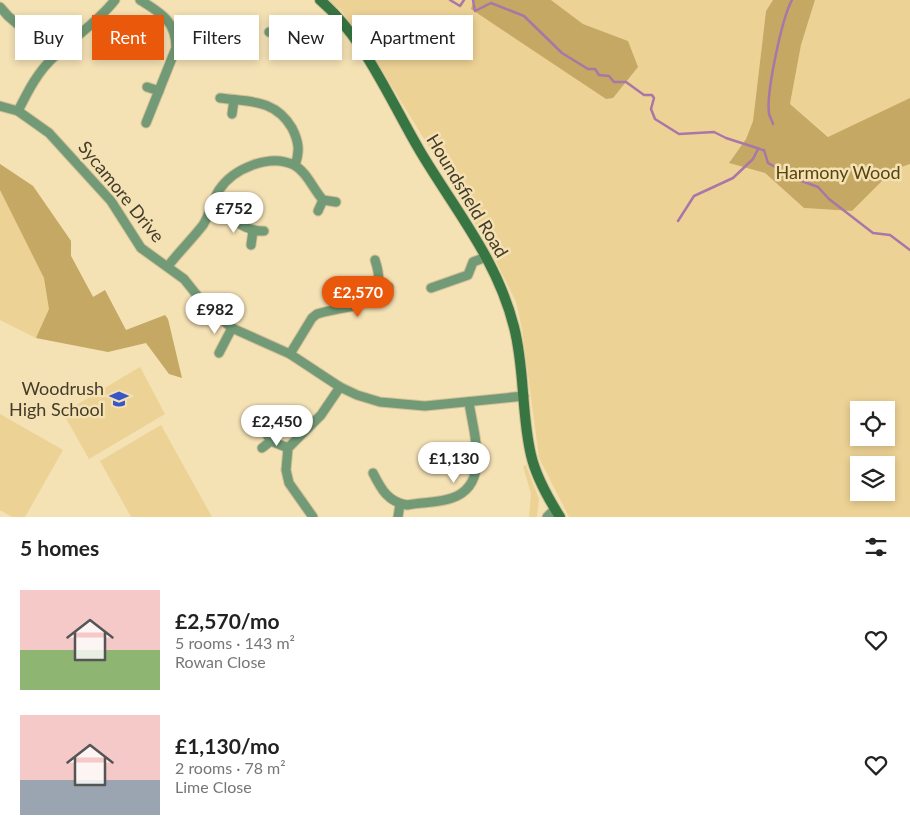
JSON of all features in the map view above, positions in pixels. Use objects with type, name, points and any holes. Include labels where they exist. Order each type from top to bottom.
[{"type":"street","points":[[82,33],[104,14],[115,0]]},
{"type":"street","points":[[140,0],[165,15],[173,27],[176,38],[176,48],[146,123]]},
{"type":"street","name":"Houndsfield Road","points":[[320,0],[334,15]]},
{"type":"street","points":[[0,6],[15,22]]},
{"type":"street","name":"Houndsfield Road","points":[[342,23],[360,47],[421,153],[474,233],[507,303],[515,329],[531,458],[557,513]]},
{"type":"street","points":[[18,111],[36,79],[52,60]]},
{"type":"street","points":[[146,87],[159,91]]},
{"type":"street","points":[[220,98],[266,104],[281,112],[298,141],[299,153],[295,165]]},
{"type":"street","points":[[232,114],[234,100]]},
{"type":"street","name":"Sycamore Drive","points":[[0,106],[18,111],[49,133],[111,201],[141,248],[168,266],[189,284],[216,316],[232,328],[290,354],[340,387],[364,398],[401,406],[469,402],[524,396]]},
{"type":"street","points":[[168,266],[203,224],[219,189],[228,179],[245,168],[275,161],[295,165],[304,172],[323,200],[336,202]]},
{"type":"street","points":[[318,211],[323,200]]},
{"type":"street","points":[[211,207],[254,232],[264,231]]},
{"type":"street","points":[[251,245],[254,232]]},
{"type":"street","points":[[431,288],[468,275],[473,262],[486,257]]},
{"type":"street","points":[[290,354],[312,318],[324,312],[362,305],[372,298],[378,286],[380,275],[376,260]]},
{"type":"street","points":[[378,286],[389,287]]},
{"type":"street","points":[[219,353],[232,328]]},
{"type":"street","points":[[313,517],[289,483],[286,470],[288,448],[322,415],[340,387]]},
{"type":"street","points":[[373,473],[380,488],[400,504],[407,505],[450,499],[467,490],[475,476],[478,463],[469,402]]},
{"type":"street","points":[[264,430],[270,441],[288,448]]},
{"type":"street","points":[[262,448],[270,441]]},
{"type":"street","points":[[398,517],[400,504]]},
{"type":"street","points":[[547,517],[557,513]]},
{"type":"shaded area","points":[[328,0],[474,0],[472,9],[606,99],[628,41],[583,24],[551,0],[773,0],[766,11],[753,121],[746,139],[729,163],[765,173],[804,208],[852,211],[893,170],[910,164],[910,517],[569,517],[539,458],[522,329],[516,302],[494,257],[465,206],[376,60],[473,60],[473,15],[352,15],[352,26],[341,10]]},
{"type":"shaded area","points":[[815,0],[910,0],[910,98],[829,137],[790,104],[801,45]]},
{"type":"shaded area","points":[[0,164],[33,186],[71,241],[71,256],[94,298],[36,338],[0,320]]},
{"type":"shaded area","points":[[140,367],[165,414],[89,459],[63,413]]},
{"type":"shaded area","points":[[0,414],[63,450],[25,517],[12,517],[0,510]]},
{"type":"shaded area","points":[[161,425],[212,517],[131,517],[100,461]]},
{"type":"shaded area","points":[[526,465],[539,499],[537,517],[529,517],[531,494],[523,466]]},
{"type":"green space","points":[[474,0],[551,0],[583,24],[628,41],[638,67],[613,98],[606,99],[471,9]]},
{"type":"green space","name":"Harmony Wood","points":[[773,0],[815,0],[801,45],[790,104],[828,137],[910,98],[910,164],[893,170],[852,211],[804,208],[765,173],[729,163],[746,139],[753,121],[766,11]]},
{"type":"green space","points":[[0,164],[33,186],[71,241],[71,256],[93,297],[105,290],[126,330],[165,315],[168,319],[182,378],[169,374],[146,343],[108,352],[36,338],[49,309],[44,278],[0,190]]},
{"type":"waterway","points":[[450,0],[460,6],[464,0]]},
{"type":"waterway","points":[[473,0],[475,11],[491,3],[524,16],[562,53],[588,69],[595,69],[599,75],[609,76],[614,82],[626,82],[644,95],[652,95],[654,98],[651,109],[655,119],[679,134],[714,132],[760,149]]},
{"type":"waterway","points":[[773,124],[769,114],[772,73],[784,22],[792,0]]},
{"type":"waterway","points":[[678,221],[694,196],[733,178],[753,159],[758,149]]},
{"type":"waterway","points":[[762,150],[764,150],[768,163],[799,180],[818,187],[829,199],[873,233],[890,235],[910,250]]},
{"type":"place","name":"Woodrush High School","points":[[119,399]]}]
